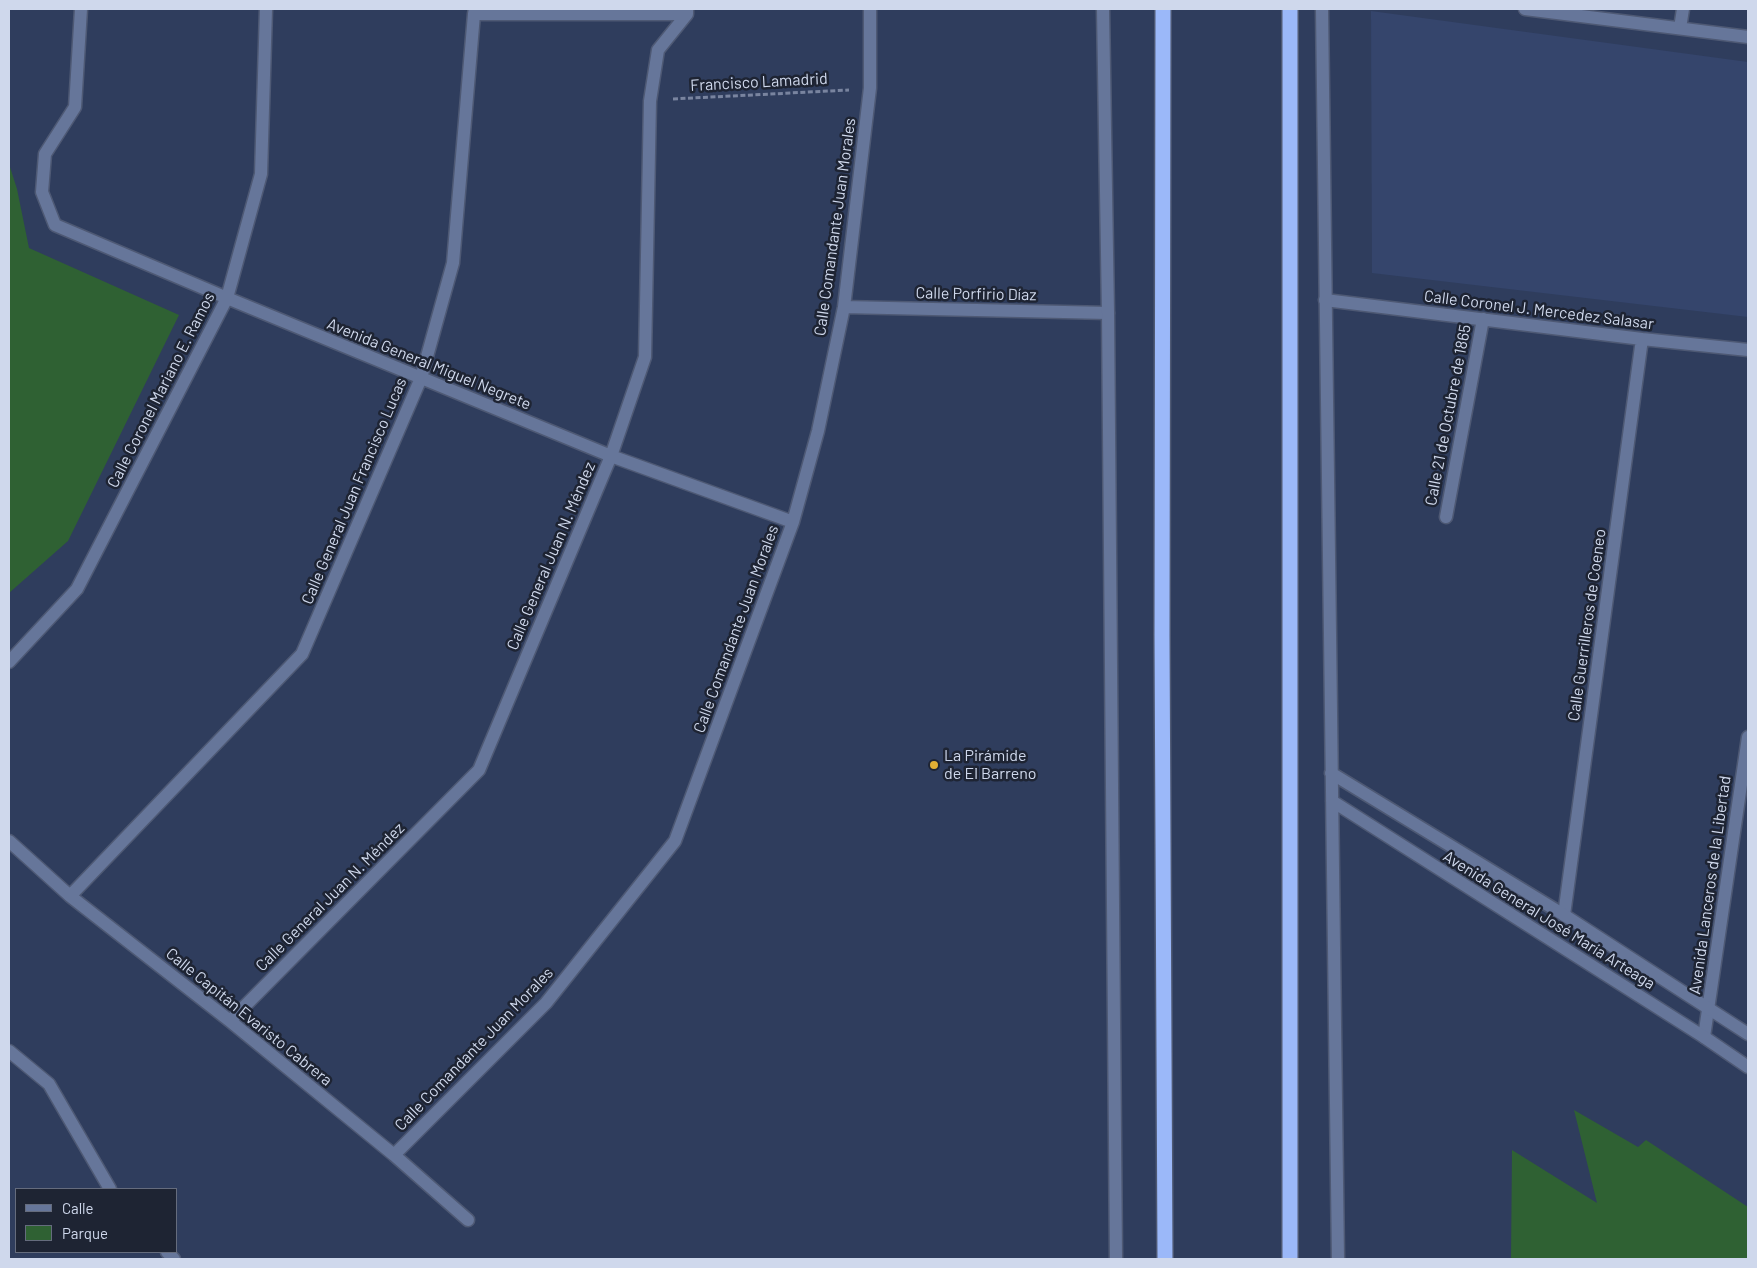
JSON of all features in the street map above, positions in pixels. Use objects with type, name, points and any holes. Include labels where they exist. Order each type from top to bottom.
[{"type":"highway","points":[[1162,9],[1165,1259]]},
{"type":"highway","points":[[1290,9],[1290,1259]]},
{"type":"highway","points":[[1159,1259],[1165,1221]]},
{"type":"street","name":"Avenida General Miguel Negrete","points":[[81,9],[75,107],[46,154],[42,192],[56,225],[227,298],[610,456],[793,522]]},
{"type":"street","name":"Calle Coronel Mariano E. Ramos","points":[[9,662],[77,589],[227,298],[261,174],[266,9]]},
{"type":"street","name":"Calle Comandante Juan Morales","points":[[394,1155],[546,1003],[675,841],[793,522],[818,431],[844,308],[870,88],[870,9]]},
{"type":"street","points":[[1104,9],[1116,1259]]},
{"type":"street","points":[[1322,9],[1338,1259]]},
{"type":"street","points":[[1525,9],[1748,37]]},
{"type":"street","points":[[1680,28],[1683,9]]},
{"type":"street","points":[[475,11],[687,11]]},
{"type":"street","name":"Calle General Juan Francisco Lucas","points":[[70,896],[302,654],[420,378],[453,263],[475,11]]},
{"type":"street","name":"Calle General Juan N. Méndez","points":[[230,1021],[479,770],[610,456],[645,357],[650,101],[658,50],[687,11]]},
{"type":"street","name":"Calle Coronel J. Mercedez Salasar","points":[[1325,300],[1642,339],[1748,350]]},
{"type":"street","name":"Calle Porfirio Díaz","points":[[844,308],[1108,313]]},
{"type":"street","name":"Calle 21 de Octubre de 1865","points":[[1446,517],[1483,319]]},
{"type":"street","name":"Calle Guerrilleros de Coeneo","points":[[1564,915],[1642,339]]},
{"type":"street","name":"Avenida Lanceros de la Libertad","points":[[1704,1037],[1748,737]]},
{"type":"street","name":"Avenida General José María Arteaga","points":[[1331,773],[1564,915],[1748,1034]]},
{"type":"street","name":"Avenida General José María Arteaga","points":[[1332,801],[1704,1037],[1748,1067]]},
{"type":"street","name":"Calle Capitán Evaristo Cabrera","points":[[9,841],[70,896],[230,1021],[394,1155],[468,1220]]},
{"type":"street","points":[[9,1051],[49,1084],[109,1188]]},
{"type":"path","name":"Francisco Lamadrid","points":[[650,101],[870,88]]},
{"type":"shaded area","points":[[1371,11],[1748,62],[1748,317],[1372,273]]},
{"type":"green space","points":[[9,164],[17,189],[29,248],[179,315],[68,541],[9,593]]},
{"type":"green space","points":[[1574,1110],[1638,1147],[1646,1140],[1748,1207],[1748,1259],[1511,1259],[1512,1150],[1597,1203]]},
{"type":"place","name":"La Pirámide de El Barreno","points":[[934,765]]}]
